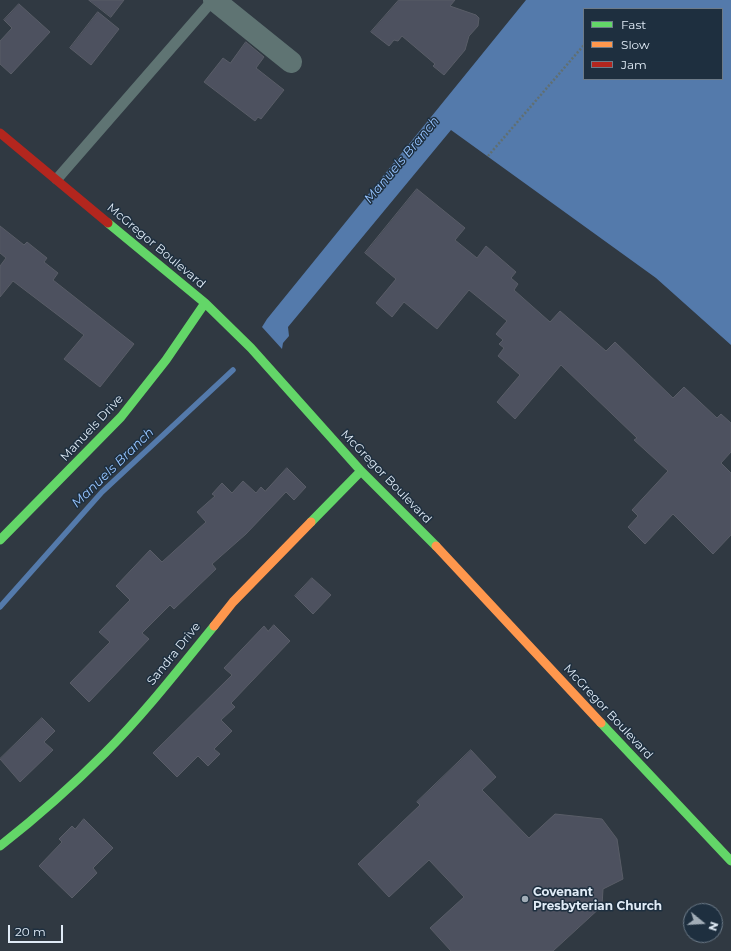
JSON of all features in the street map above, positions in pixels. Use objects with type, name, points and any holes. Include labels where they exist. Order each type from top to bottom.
[{"type":"main road","name":"McGregor Boulevard","points":[[2,141],[57,179],[205,303],[251,348],[360,471],[410,518],[731,861]]},
{"type":"main road","name":"Manuels Drive","points":[[0,540],[121,417],[166,360],[205,303]]},
{"type":"main road","name":"Sandra Drive","points":[[0,846],[51,805],[106,752],[162,689],[233,602],[360,471]]},
{"type":"street","points":[[214,0],[291,62]]},
{"type":"lane","points":[[57,179],[214,0]]},
{"type":"path","points":[[488,156],[583,46]]},
{"type":"water","points":[[526,0],[731,0],[731,345],[656,278],[451,130],[288,327],[289,336],[283,343],[282,349],[262,327]]},
{"type":"building","points":[[89,0],[124,0],[111,17]]},
{"type":"building","points":[[399,0],[455,0],[450,6],[476,15],[479,18],[478,26],[469,36],[465,50],[444,75],[433,66],[435,64],[402,36],[398,41],[394,40],[389,46],[371,32]]},
{"type":"building","points":[[19,4],[50,32],[11,74],[0,64],[0,41],[12,28],[4,20]]},
{"type":"building","points":[[98,12],[119,29],[91,65],[70,48]]},
{"type":"building","points":[[246,42],[264,57],[256,68],[284,90],[261,119],[258,117],[255,121],[204,82],[223,58],[230,63]]},
{"type":"building","points":[[417,189],[465,228],[455,240],[477,258],[486,246],[516,272],[511,278],[518,284],[514,290],[550,322],[560,311],[606,351],[615,342],[673,398],[684,387],[717,418],[721,414],[731,423],[731,452],[721,463],[731,473],[731,535],[713,554],[673,514],[645,544],[628,527],[638,516],[632,510],[668,471],[634,440],[637,438],[561,365],[515,419],[497,402],[520,375],[498,356],[504,348],[499,344],[503,340],[496,334],[507,321],[469,290],[437,329],[404,302],[392,317],[376,303],[396,279],[365,253]]},
{"type":"building","points":[[0,226],[24,245],[27,242],[47,258],[44,262],[58,273],[53,280],[134,344],[100,387],[64,359],[84,335],[13,281],[0,297],[0,266],[6,258],[0,253]]},
{"type":"building","points":[[287,468],[306,487],[294,500],[286,492],[246,534],[212,564],[216,569],[174,609],[170,605],[142,633],[149,639],[89,702],[70,683],[110,642],[99,632],[130,600],[116,586],[150,550],[162,562],[206,522],[197,512],[215,496],[212,494],[222,483],[232,493],[243,481],[256,493],[261,487],[265,491]]},
{"type":"building","points":[[312,578],[331,595],[313,614],[295,596]]},
{"type":"building","points":[[274,625],[290,641],[231,703],[235,707],[221,720],[232,731],[214,749],[220,754],[208,766],[198,756],[177,777],[153,753],[232,675],[224,668],[264,626],[268,631]]},
{"type":"building","points":[[42,718],[55,731],[44,742],[53,750],[20,782],[0,759]]},
{"type":"building","points":[[471,750],[496,777],[482,790],[529,838],[555,814],[602,819],[617,839],[623,879],[603,889],[602,906],[553,951],[451,951],[430,928],[464,897],[429,860],[389,897],[358,864],[420,805],[417,802]]},
{"type":"building","points":[[84,819],[113,848],[93,868],[97,873],[72,898],[39,866],[62,842],[59,839],[72,826],[75,829]]},
{"type":"waterway","name":"Manuels Branch","points":[[0,607],[102,492],[233,370]]},
{"type":"traffic: fast","points":[[108,223],[205,303],[251,348],[361,471],[436,546]]},
{"type":"traffic: fast","points":[[0,540],[121,417],[166,360],[205,303]]},
{"type":"traffic: fast","points":[[311,522],[361,471]]},
{"type":"traffic: fast","points":[[0,846],[54,801],[105,753],[147,707],[214,626]]},
{"type":"traffic: fast","points":[[601,723],[731,861]]},
{"type":"traffic: slow","points":[[214,626],[233,602],[311,522]]},
{"type":"traffic: slow","points":[[436,546],[601,723]]},
{"type":"traffic: jam","points":[[0,133],[108,223]]},
{"type":"place","name":"Covenant Presbyterian Church","points":[[525,899]]}]
